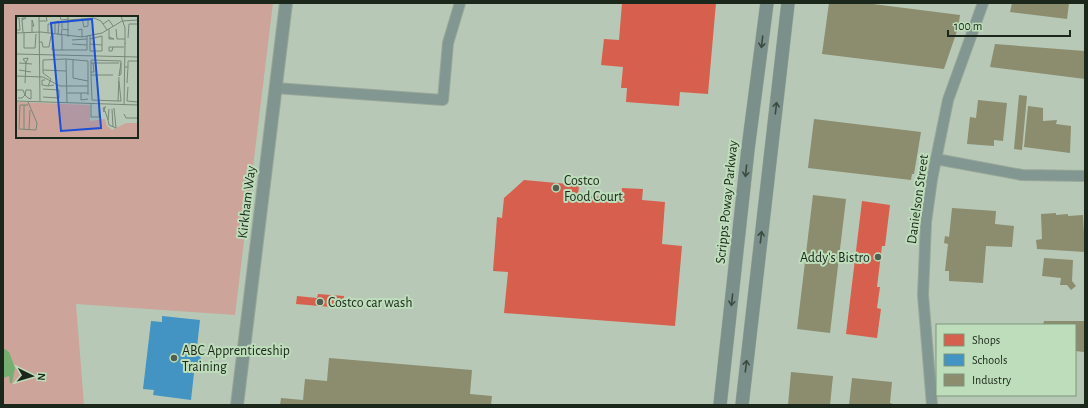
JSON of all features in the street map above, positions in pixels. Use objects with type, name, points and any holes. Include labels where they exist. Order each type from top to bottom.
[{"type":"main road","name":"Kirkham Way","points":[[237,405],[286,3]]},
{"type":"main road","name":"Scripps Poway Parkway","points":[[720,405],[748,149],[767,3]]},
{"type":"main road","points":[[742,405],[788,3]]},
{"type":"street","points":[[275,88],[443,100],[448,43],[460,3]]},
{"type":"street","name":"Danielson Street","points":[[932,405],[924,318],[923,271],[926,222],[936,159],[948,100],[983,3]]},
{"type":"street","points":[[936,159],[1022,175],[1085,176]]},
{"type":"shaded area","points":[[3,3],[273,3],[235,315],[76,304],[84,405],[3,405]]},
{"type":"shaded area","points":[[3,348],[9,352],[15,368],[12,383],[10,383],[9,376],[3,378]]},
{"type":"building: Shops","points":[[622,3],[716,3],[708,94],[680,92],[679,106],[626,102],[627,88],[621,88],[623,67],[601,65],[604,39],[619,40]]},
{"type":"building: Shops","points":[[524,180],[579,185],[578,195],[621,198],[622,188],[643,189],[642,200],[665,202],[662,244],[682,246],[675,326],[504,313],[508,272],[493,271],[497,217],[502,218],[504,198]]},
{"type":"building: Shops","points":[[862,201],[890,205],[885,246],[882,246],[877,287],[880,287],[877,308],[881,309],[877,338],[846,334]]},
{"type":"building: Shops","name":"Costco car wash","points":[[318,294],[344,296],[343,308],[296,304],[297,296],[317,298]]},
{"type":"building: Schools","name":"ABC Apprenticeship Training","points":[[162,316],[200,320],[197,347],[195,347],[195,350],[200,355],[201,360],[200,364],[192,370],[192,373],[194,373],[191,400],[153,395],[154,390],[143,389],[151,321],[162,322]]},
{"type":"building: Industry","points":[[829,3],[865,3],[960,15],[958,28],[944,69],[822,54]]},
{"type":"building: Industry","points":[[1012,3],[1069,3],[1067,19],[1010,12]]},
{"type":"building: Industry","points":[[995,44],[1085,51],[1085,79],[990,67]]},
{"type":"building: Industry","points":[[1019,95],[1027,96],[1022,150],[1014,149]]},
{"type":"building: Industry","points":[[978,100],[1007,103],[1003,141],[994,140],[994,146],[967,144],[970,117],[976,118]]},
{"type":"building: Industry","points":[[1028,106],[1043,108],[1043,121],[1057,120],[1056,124],[1071,126],[1070,153],[1024,147]]},
{"type":"building: Industry","points":[[814,119],[921,132],[914,174],[912,174],[911,180],[808,168]]},
{"type":"building: Industry","points":[[813,195],[846,199],[830,333],[797,329]]},
{"type":"building: Industry","points":[[952,208],[996,211],[995,224],[1014,226],[1012,247],[986,246],[983,283],[949,281],[949,271],[945,271],[948,244],[944,243],[945,236],[949,237]]},
{"type":"building: Industry","points":[[1056,213],[1056,215],[1068,214],[1068,216],[1083,215],[1085,252],[1037,249],[1036,240],[1042,239],[1041,214]]},
{"type":"building: Industry","points":[[1044,258],[1073,260],[1072,281],[1076,286],[1071,290],[1067,285],[1060,285],[1061,278],[1042,276]]},
{"type":"building: Industry","points":[[1044,321],[1085,321],[1084,352],[1076,351],[1076,324],[1043,324]]},
{"type":"building: Industry","points":[[329,358],[472,370],[470,394],[492,396],[491,405],[280,405],[281,398],[303,400],[305,379],[327,381]]},
{"type":"building: Industry","points":[[791,372],[833,376],[830,405],[788,405]]},
{"type":"building: Industry","points":[[852,378],[892,382],[890,403],[895,405],[849,405]]},
{"type":"place","name":"Costco Food Court","points":[[556,188]]},
{"type":"place","name":"Addy's Bistro","points":[[878,257]]},
{"type":"place","name":"Costco car wash","points":[[320,302]]},
{"type":"place","name":"ABC Apprenticeship Training","points":[[174,358]]}]
